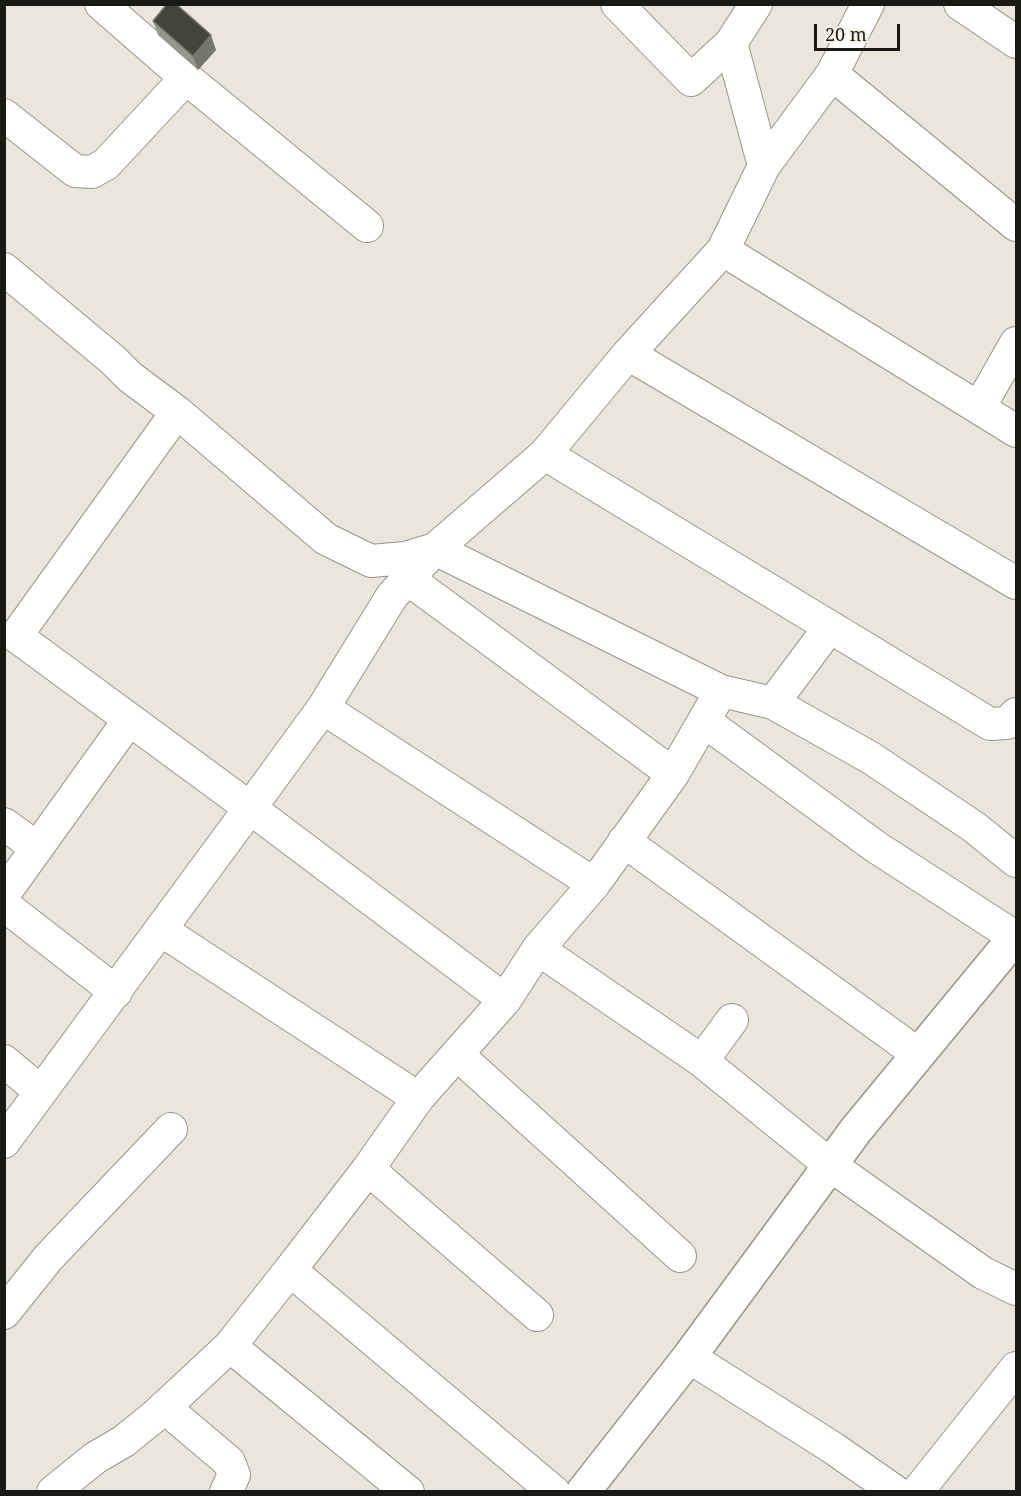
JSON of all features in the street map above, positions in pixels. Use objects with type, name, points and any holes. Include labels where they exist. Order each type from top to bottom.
[{"type":"street","points":[[101,4],[186,78],[367,226]]},
{"type":"street","points":[[617,4],[691,80],[731,43],[756,4]]},
{"type":"street","points":[[4,1142],[323,708],[400,587],[435,549],[544,454],[628,354],[723,250],[764,166],[832,74],[868,4]]},
{"type":"street","points":[[960,4],[1017,42]]},
{"type":"street","points":[[731,43],[764,166]]},
{"type":"street","points":[[832,74],[1017,225]]},
{"type":"street","points":[[4,115],[75,171],[92,172],[106,164],[186,78]]},
{"type":"street","points":[[723,250],[1017,431]]},
{"type":"street","points":[[4,269],[326,539],[371,561],[400,587],[673,774]]},
{"type":"street","points":[[979,408],[1017,343]]},
{"type":"street","points":[[628,354],[1017,582]]},
{"type":"street","points":[[177,412],[10,631],[506,1000]]},
{"type":"street","points":[[544,454],[990,724],[1007,723],[1017,714]]},
{"type":"street","points":[[371,561],[405,558],[435,549],[721,691],[773,703],[871,758],[974,827],[1017,861]]},
{"type":"street","points":[[773,703],[829,628]]},
{"type":"street","points":[[53,1491],[95,1458],[124,1441],[230,1346],[368,1169],[418,1098],[506,1000],[538,949],[594,884],[673,774],[721,691]]},
{"type":"street","points":[[323,708],[594,884]]},
{"type":"street","points":[[4,894],[129,720]]},
{"type":"street","points":[[583,1491],[689,1357],[830,1165],[1016,936],[876,846],[704,721]]},
{"type":"street","points":[[4,824],[37,848]]},
{"type":"street","points":[[624,841],[918,1054]]},
{"type":"street","points":[[4,905],[116,992]]},
{"type":"street","points":[[161,930],[418,1098]]},
{"type":"street","points":[[538,949],[702,1061],[830,1165],[983,1274],[1017,1289]]},
{"type":"street","points":[[702,1061],[732,1020]]},
{"type":"street","points":[[458,1055],[680,1256]]},
{"type":"street","points":[[4,1061],[41,1092]]},
{"type":"street","points":[[4,1313],[49,1257],[171,1128]]},
{"type":"street","points":[[368,1169],[537,1315]]},
{"type":"street","points":[[290,1270],[554,1491]]},
{"type":"street","points":[[230,1346],[408,1491]]},
{"type":"street","points":[[689,1357],[833,1448],[896,1491]]},
{"type":"street","points":[[916,1491],[1017,1368]]},
{"type":"street","points":[[164,1407],[229,1462],[234,1475],[226,1491]]},
{"type":"building","points":[[167,4],[176,4],[211,35],[193,56],[153,21]]}]
